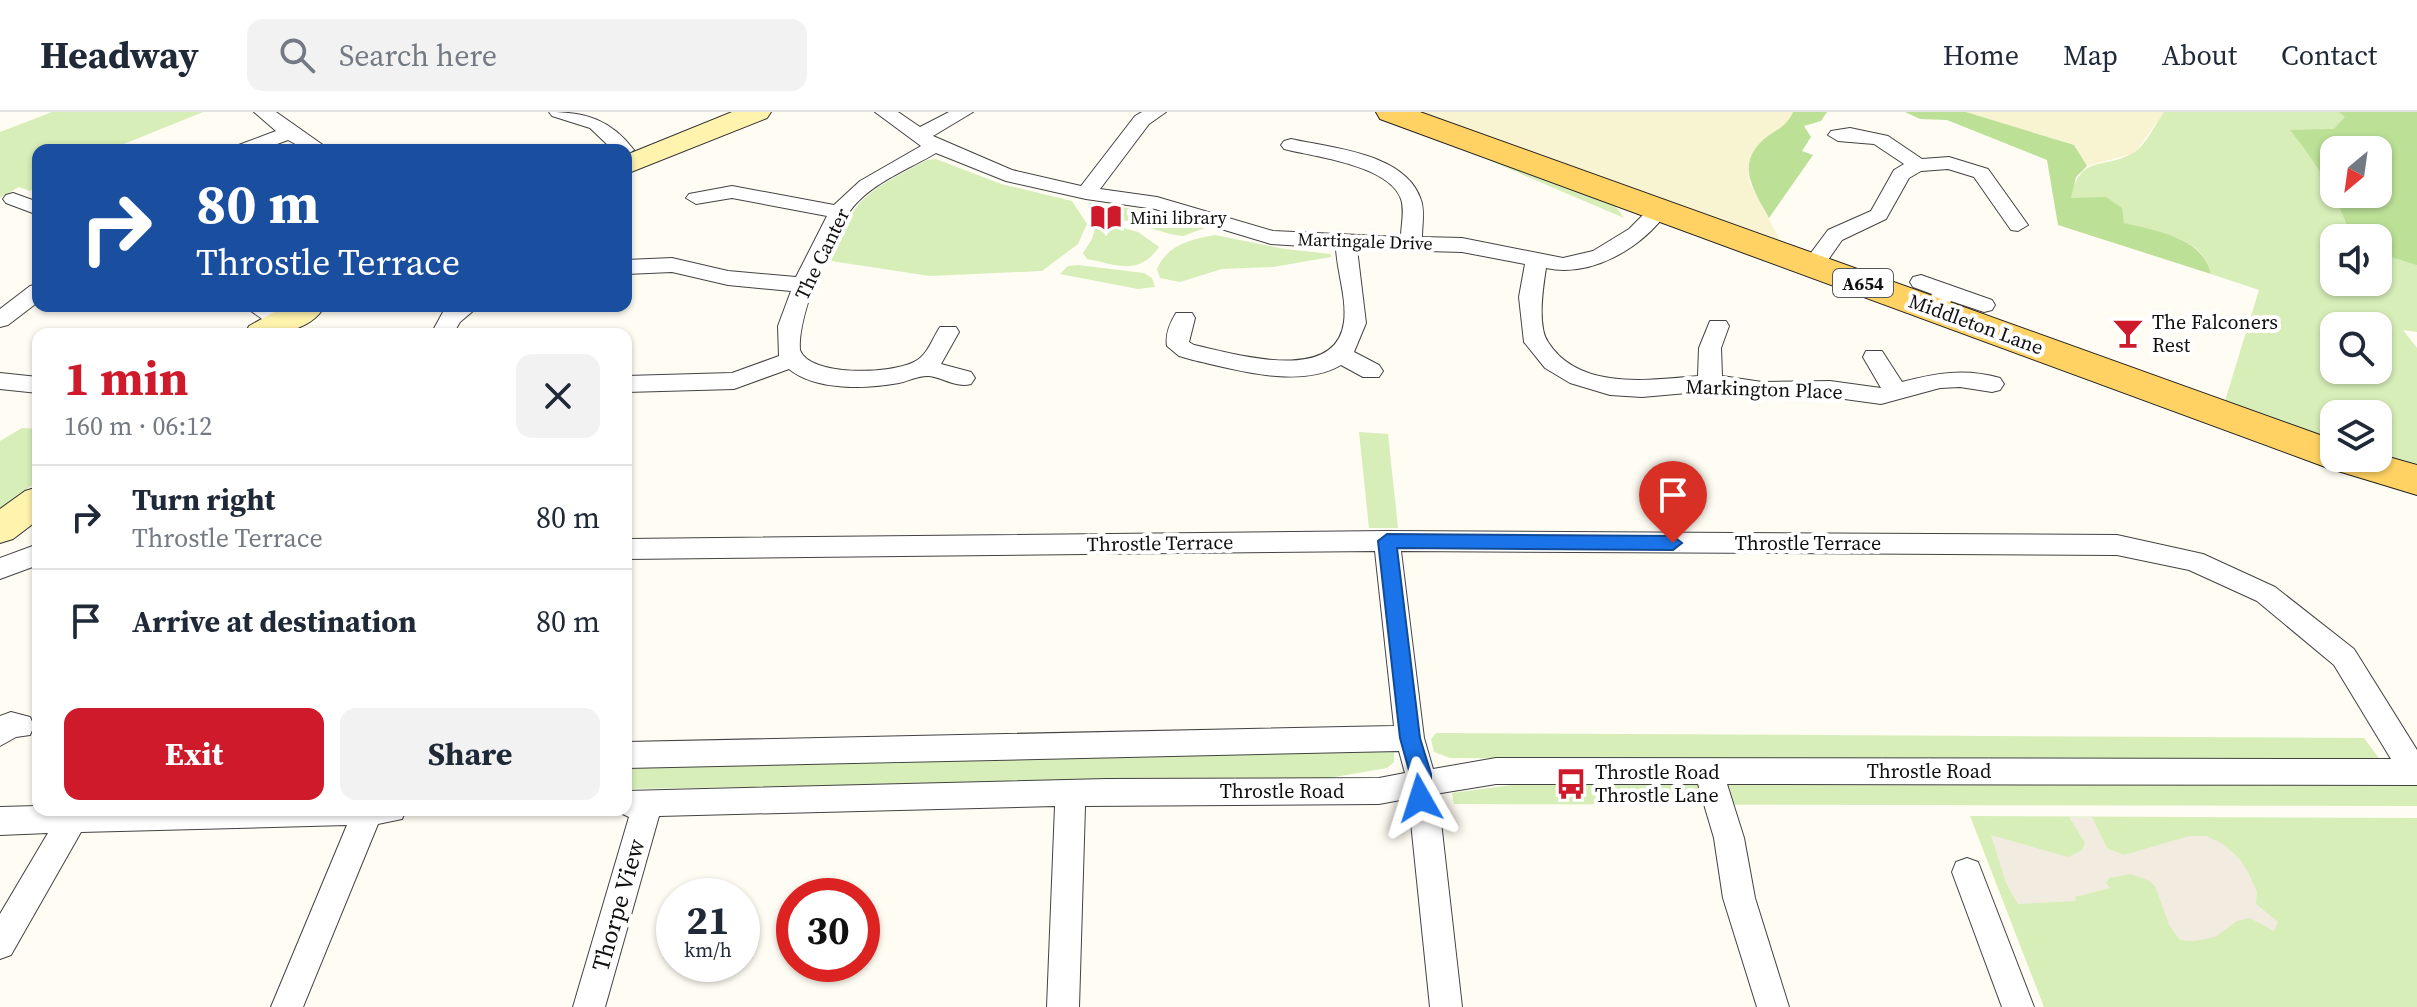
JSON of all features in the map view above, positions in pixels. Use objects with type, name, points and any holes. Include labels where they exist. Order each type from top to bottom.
[{"type":"main road","name":"Middleton Lane","points":[[1391,112],[1813,265],[1933,294],[2320,449]]},
{"type":"main road","name":"A654","points":[[2390,472],[2417,480]]},
{"type":"street","points":[[264,112],[309,144]]},
{"type":"street","points":[[562,112],[597,124],[616,144]]},
{"type":"street","points":[[632,156],[757,112]]},
{"type":"street","name":"Martingale Drive","points":[[885,112],[927,141],[1006,175],[1186,210],[1271,237],[1346,243],[1462,245],[1563,265],[1600,256],[1636,234],[1658,211]]},
{"type":"street","name":"The Canter","points":[[791,360],[790,323],[804,285],[845,203],[963,112]]},
{"type":"street","points":[[1086,193],[1142,120],[1156,112]]},
{"type":"street","points":[[260,144],[290,133]]},
{"type":"street","points":[[1838,135],[1855,133],[1889,142],[1917,165]]},
{"type":"street","points":[[1291,145],[1314,141],[1397,180],[1408,190],[1412,200],[1412,242]]},
{"type":"street","points":[[1813,265],[1835,235],[1879,215],[1901,174],[1917,165],[1949,163],[1981,173],[2018,225]]},
{"type":"street","points":[[696,198],[738,184],[839,212]]},
{"type":"street","points":[[13,199],[32,207]]},
{"type":"street","points":[[1184,318],[1177,337],[1178,346],[1199,355],[1304,370],[1326,365],[1341,355],[1355,324],[1346,243]]},
{"type":"street","name":"Markington Place","points":[[1536,262],[1531,287],[1535,342],[1553,362],[1578,377],[1610,387],[1642,389],[1710,383],[1762,390],[1830,389],[1881,396],[1940,380],[1960,379],[1992,384]]},
{"type":"street","points":[[632,267],[672,265],[728,278],[804,285]]},
{"type":"street","points":[[1933,294],[1984,305]]},
{"type":"street","points":[[0,320],[32,296]]},
{"type":"street","points":[[265,320],[290,312]]},
{"type":"street","points":[[445,328],[451,317],[459,312]]},
{"type":"street","points":[[1710,383],[1710,348],[1718,326]]},
{"type":"street","points":[[924,367],[941,347],[948,332]]},
{"type":"street","points":[[1341,355],[1371,371]]},
{"type":"street","points":[[1874,357],[1896,392]]},
{"type":"street","points":[[632,384],[734,381],[791,360],[803,370],[851,378],[874,378],[924,367],[963,378]]},
{"type":"street","points":[[0,381],[32,384]]},
{"type":"street","points":[[0,529],[32,505]]},
{"type":"street","points":[[1387,541],[1410,738],[1420,774],[1446,1007]]},
{"type":"street","name":"Throstle Terrace","points":[[632,549],[1387,541],[2117,545],[2194,561],[2266,594],[2344,657],[2416,772]]},
{"type":"street","points":[[0,569],[32,556]]},
{"type":"street","points":[[632,755],[1410,738]]},
{"type":"street","points":[[1708,770],[1729,838],[1743,912],[1773,1007]]},
{"type":"street","name":"Throstle Road","points":[[637,804],[1070,793],[1379,791],[1496,771],[2416,772]]},
{"type":"street","points":[[1063,1007],[1070,793]]},
{"type":"street","name":"Thorpe View","points":[[589,1007],[637,804]]},
{"type":"street","points":[[0,821],[92,816]]},
{"type":"street","points":[[287,1007],[366,816]]},
{"type":"street","points":[[0,944],[73,818]]},
{"type":"street","points":[[1967,872],[2018,1007]]},
{"type":"shaded area","points":[[1413,112],[1793,112],[1788,124],[1761,142],[1749,181],[1780,240],[1715,217],[1712,220]]},
{"type":"shaded area","points":[[1966,112],[2164,112],[2135,153],[2087,166],[2074,145]]},
{"type":"shaded area","points":[[2069,817],[2092,817],[2107,848],[2124,855],[2189,836],[2206,836],[2223,844],[2239,858],[2249,874],[2257,892],[2256,904],[2278,922],[2274,931],[2250,918],[2237,921],[2215,937],[2180,940],[2169,925],[2156,888],[2150,881],[2131,874],[2109,878],[2106,883],[2110,888],[2075,897],[2076,901],[2018,904],[2006,883],[1991,835],[2068,857],[2082,850],[2085,843]]},
{"type":"green space","points":[[52,112],[203,112],[124,144],[32,144],[32,190],[19,187],[0,198],[0,132]]},
{"type":"green space","points":[[1793,112],[1827,112],[1821,121],[1804,126],[1811,137],[1802,151],[1813,155],[1769,218],[1750,180],[1750,161],[1761,142],[1783,126]]},
{"type":"green space","points":[[1905,112],[1966,112],[2074,145],[2087,166],[2076,177],[2071,198],[2106,197],[2122,208],[2124,223],[2176,238],[2199,252],[2211,274],[2058,225],[2047,160],[1947,120],[1920,119]]},
{"type":"green space","points":[[2164,112],[2417,112],[2417,332],[2403,330],[2417,348],[2417,468],[2392,460],[2392,400],[2320,400],[2320,436],[2224,404],[2259,290],[2211,274],[2206,261],[2188,243],[2123,223],[2070,198],[2080,175],[2087,169],[2133,153],[2146,140]]},
{"type":"green space","points":[[2339,112],[2417,112],[2417,265],[2392,257],[2392,224],[2346,224],[2340,208],[2392,208],[2392,136],[2320,136],[2320,172],[2290,130],[2334,129],[2345,117]]},
{"type":"green space","points":[[1397,121],[1614,204],[1624,218]]},
{"type":"green space","points":[[936,159],[1001,184],[1072,201],[1087,224],[1078,244],[1042,271],[930,276],[831,261],[847,221],[866,197],[927,160]]},
{"type":"green space","points":[[1089,203],[1144,210],[1205,228],[1183,236],[1170,234],[1096,212]]},
{"type":"green space","points":[[1104,223],[1138,232],[1159,247],[1135,265],[1087,259],[1083,253],[1096,225]]},
{"type":"green space","points":[[1215,235],[1285,249],[1331,254],[1331,257],[1273,267],[1222,269],[1180,282],[1160,278],[1157,269],[1173,249],[1189,241]]},
{"type":"green space","points":[[1068,266],[1144,273],[1152,278],[1155,287],[1138,289],[1060,274]]},
{"type":"green space","points":[[22,428],[32,429],[32,485],[0,508],[0,441]]},
{"type":"green space","points":[[1359,432],[1388,434],[1398,528],[1369,528]]},
{"type":"green space","points":[[1436,733],[2364,738],[2379,758],[1450,758],[1434,752],[1431,739]]},
{"type":"green space","points":[[1394,749],[1394,762],[1387,768],[1329,778],[632,789],[632,762]]},
{"type":"green space","points":[[1540,781],[2417,782],[2417,806],[1454,804],[1452,793]]},
{"type":"green space","points":[[1970,816],[2417,818],[2417,1007],[2044,1007]]},
{"type":"place","name":"Mini library","points":[[1106,217]]},
{"type":"place","name":"The Falconers Rest","points":[[2128,333]]},
{"type":"place","name":"Throstle Road Throstle Lane","points":[[1571,784]]},
{"type":"route","points":[[1420,798],[1420,774],[1410,738],[1387,541],[1673,543]]}]
